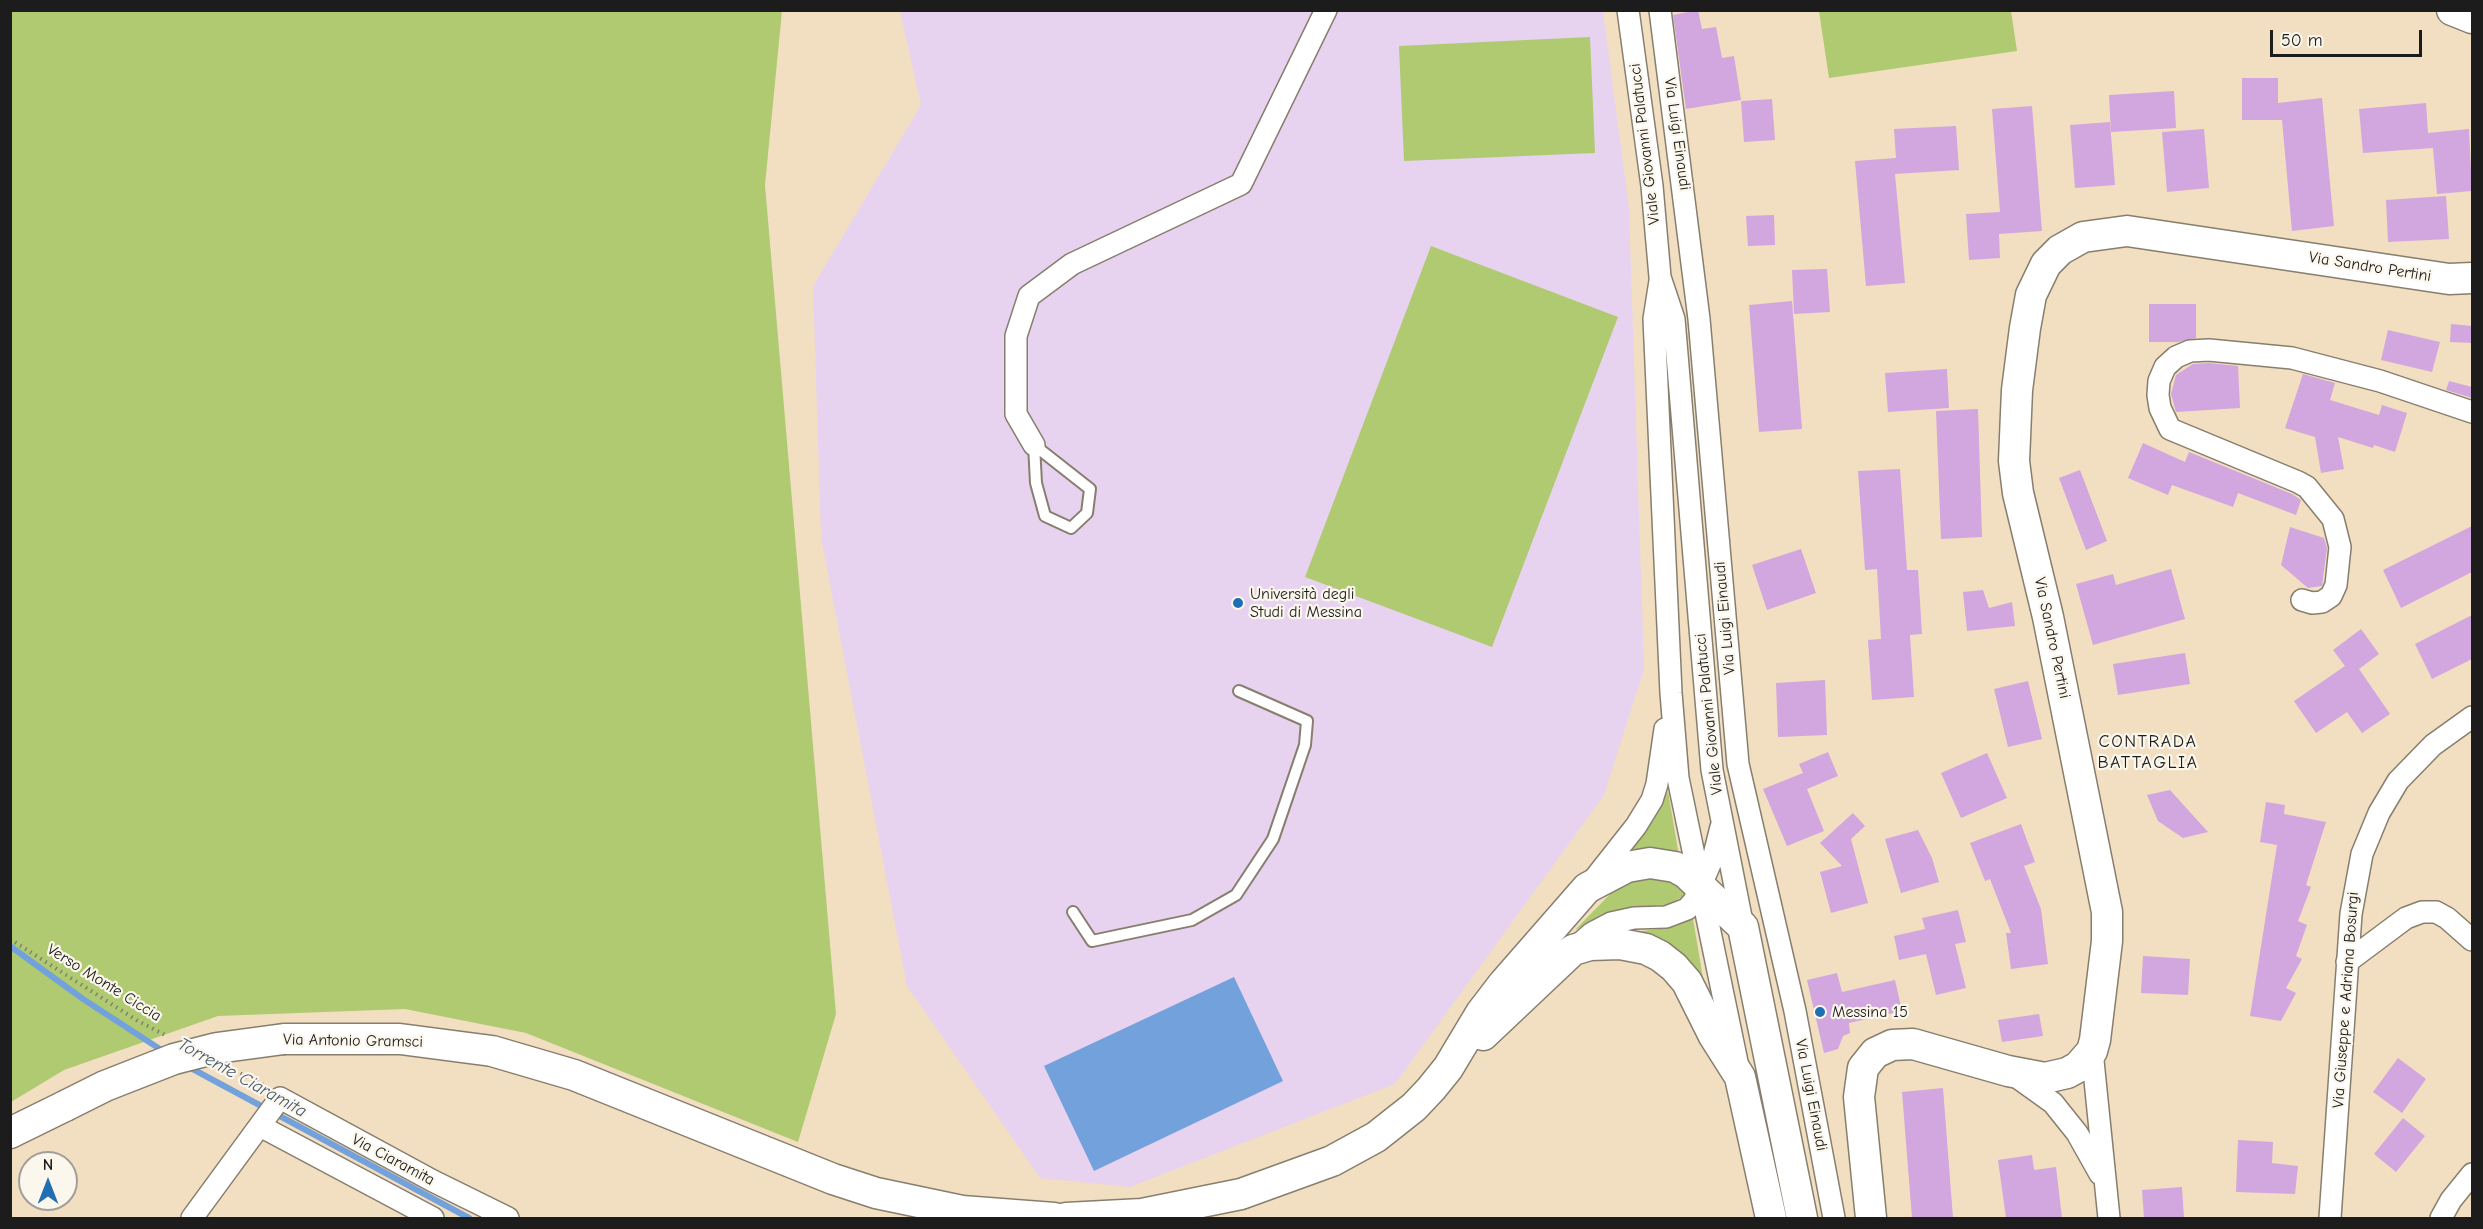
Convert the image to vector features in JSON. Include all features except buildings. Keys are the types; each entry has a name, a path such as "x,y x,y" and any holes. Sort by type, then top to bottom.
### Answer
{"main road":[{"path":"2452,10 2472,18"},
{"name":"Via Sandro Pertini","path":"2092,1051 2107,941 2107,912 2046,606 2018,493 2014,461 2017,390 2025,328 2031,295 2041,272 2053,256 2083,237 2127,231 2449,279 2472,278"},
{"path":"1448,1068 1481,1013 1504,982 1587,888 1627,867 1650,863 1675,867 1700,885 1743,927"},
{"name":"Viale Giovanni Palatucci","path":"1743,927 1802,1218"},
{"path":"1066,1218 1142,1214 1206,1203 1305,1172 1348,1153 1396,1123 1414,1107 1448,1068 1573,950 1605,944 1634,945 1660,956 1687,982 1714,1036 1740,1077"},
{"name":"Via Antonio Gramsci","path":"10,1133 115,1082 174,1059 217,1048 284,1039 400,1039 464,1047 519,1058 574,1075 833,1179 876,1193 962,1211 1054,1218"},
{"path":"1871,1218 1859,1097 1863,1068 1875,1053 1892,1045 1913,1044 2031,1077 2056,1076 2078,1067 2092,1051"},
{"name":"Viale Giovanni Palatucci","path":"1740,1077 1771,1218"}],"street":[{"path":"1034,445 1016,414 1016,336 1029,296 1072,264 1241,184 1326,10"},
{"name":"Viale Giovanni Palatucci","path":"1628,10 1652,186 1660,277 1674,320 1710,747 1722,823 1743,927"},
{"name":"Via Luigi Einaudi","path":"1660,10 1699,320 1738,764 1795,1011 1834,1218"},
{"name":"Viale Giovanni Palatucci","path":"1660,277 1654,319 1671,693 1678,778 1740,1077"},
{"path":"2302,600 2312,603 2322,602 2331,596 2336,585 2340,547 2333,519 2307,487 2170,429 2160,408 2158,395 2165,367 2176,357 2199,350 2247,352 2292,358 2379,381 2472,412"},
{"path":"1587,888 1636,826 1652,800 1657,784 1671,693"},
{"name":"Via Giuseppe e Adriana Bosurgi","path":"2330,1218 2347,962 2356,877 2379,813 2389,795 2414,763 2472,717"},
{"path":"1573,950 1592,933 1611,923 1621,920 1666,917 1687,909 1694,901 1714,855 1722,823"},
{"path":"2347,962 2406,918 2421,912 2436,912 2447,918 2472,940"},
{"path":"2092,1051 2109,1218"},
{"path":"2008,1071 2053,1104 2077,1133 2104,1182"},
{"path":"192,1218 262,1127 280,1098"},
{"name":"Via Ciaramita","path":"280,1098 508,1218"},
{"name":"Via Ciaramita","path":"262,1127 433,1218"},
{"path":"2441,1218 2451,1200 2472,1174"}],"lane":[{"path":"1034,445 1090,489 1087,513 1071,528 1045,516 1036,483 1034,445"},
{"path":"1073,912 1092,941 1192,920 1236,895 1273,839 1305,745 1307,721 1239,691"}],"path":[{"name":"Verso Monte Ciccia","path":"10,939 138,1021 168,1036"},
{"path":"229,1068 270,1088 280,1098"}],"shaded area":[{"name":"Università degli Studi di Messina","path":"900,11 1603,11 1629,209 1644,669 1604,795 1395,1084 1130,1187 1040,1178 907,986 821,537 813,286 921,105"}],"green space":[{"path":"10,11 782,11 765,185 836,1014 798,1142 526,1033 405,1009 218,1016 64,1070 11,1102"},
{"path":"1819,11 2011,11 2017,51 1829,78"},
{"path":"1590,37 1595,153 1404,161 1399,46"},
{"path":"1431,246 1618,317 1492,647 1305,577"},
{"path":"1668,791 1679,856 1630,853 1656,816"},
{"path":"1644,876 1675,879 1688,893 1671,904 1617,910 1575,930 1614,890"},
{"path":"1693,919 1704,984 1634,932 1673,927"}],"water":[{"path":"1234,977 1283,1081 1094,1171 1044,1066"}],"waterway":[{"name":"Torrente Ciaramita","path":"10,946 83,999 166,1053"},
{"name":"Torrente Ciaramita","path":"187,1066 469,1218"}],"place":[{"name":"Università degli Studi di Messina","path":"1238,603"},
{"name":"Messina 15","path":"1820,1012"}],"district":[{"name":"CONTRADA BATTAGLIA","path":"2148,752"}]}
